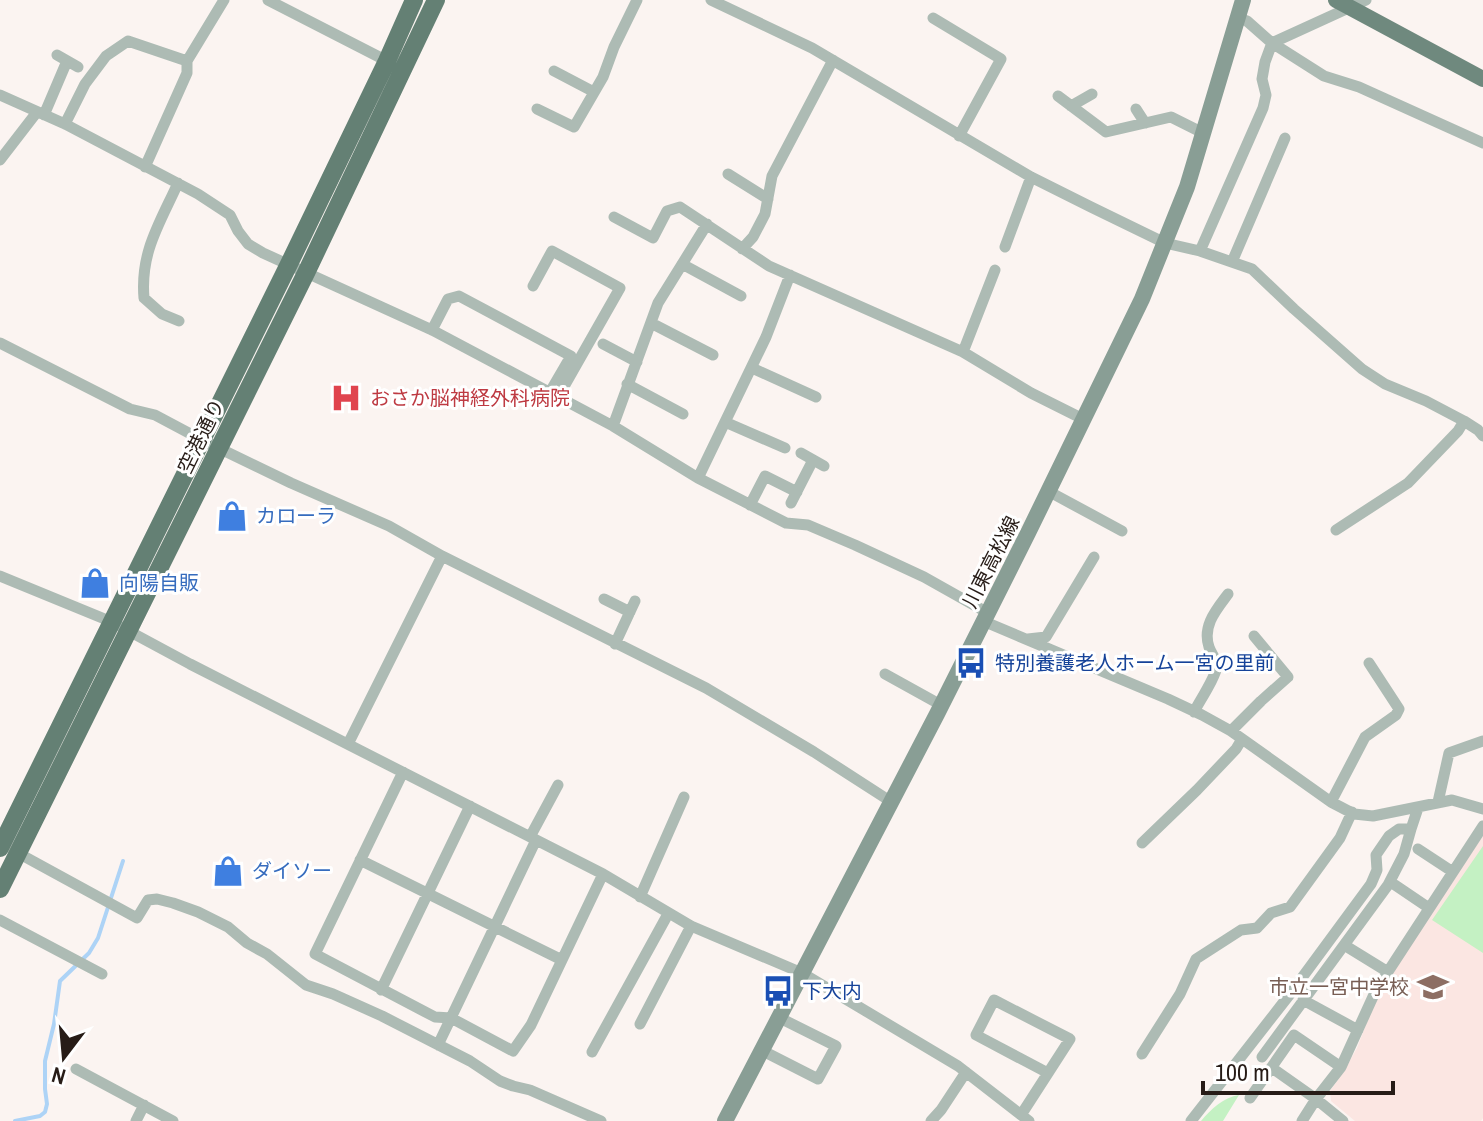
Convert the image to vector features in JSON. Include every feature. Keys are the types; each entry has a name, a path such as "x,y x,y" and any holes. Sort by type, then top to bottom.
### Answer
{"highway":[{"name":"空港通り","path":"121,626 202,440 414,0"},
{"name":"空港通り","path":"0,889 5,848 121,626 219,448 436,0"}],"main road":[{"name":"川東高松線","path":"725,1121 986,617 1142,299 1187,187 1243,0"},
{"path":"1343,4 1483,79"}],"street":[{"path":"145,167 187,73 187,61 224,0"},
{"path":"268,0 387,61"},
{"path":"537,109 574,127 603,77 637,0"},
{"path":"711,0 833,60 1031,177 1165,243 1252,269 1362,369 1385,384 1464,421 1483,436"},
{"path":"1200,251 1263,108 1266,95 1262,79 1272,43 1343,4 1366,0"},
{"path":"933,18 1001,59 959,136"},
{"path":"1238,18 1247,21 1272,43 1324,76 1359,87 1483,143"},
{"path":"65,124 85,84 106,56 128,41 187,61"},
{"path":"742,249 753,237 765,214 772,176 833,60"},
{"path":"0,160 41,114 68,61"},
{"path":"554,71 594,92"},
{"path":"1071,106 1092,94"},
{"path":"0,95 65,124 198,194 230,215 248,244 263,253 432,330 613,426 698,478 786,523 808,525 924,577 1025,639 1231,731 1331,802 1352,812 1373,816 1452,800 1483,809"},
{"path":"1058,96 1106,132 1171,117 1203,133"},
{"path":"1136,109 1145,123"},
{"path":"1232,262 1285,138"},
{"path":"728,174 768,199"},
{"path":"1005,247 1031,177"},
{"path":"178,183 145,256 142,282 144,298 162,314 179,321"},
{"path":"614,217 653,238 667,211 680,207 769,266 963,352 1031,393 1083,419"},
{"path":"613,426 658,303 707,224"},
{"path":"533,286 552,251 620,288 554,394"},
{"path":"682,264 741,296"},
{"path":"963,352 995,270"},
{"path":"698,478 752,368 790,275"},
{"path":"432,330 448,299 459,296 571,356 554,394"},
{"path":"651,323 713,355"},
{"path":"0,343 130,409 155,415 303,488 389,526 442,556 706,688 890,801"},
{"path":"603,344 637,362"},
{"path":"752,368 816,397"},
{"path":"627,384 683,414"},
{"path":"1336,530 1408,483 1464,421"},
{"path":"725,422 785,448"},
{"path":"801,453 824,466"},
{"path":"750,505 765,476 794,497 813,460"},
{"path":"1048,491 1122,531"},
{"path":"348,744 442,556"},
{"path":"1025,639 1046,637 1094,557"},
{"path":"0,576 121,626 603,874 691,926 802,973 966,1072 1014,1116 1048,1073 1070,1039 994,1000 976,1035 1048,1073"},
{"path":"1194,712 1217,663 1210,651 1208,629 1213,615 1228,594"},
{"path":"604,599 633,606 615,644"},
{"path":"1231,731 1288,677 1254,636"},
{"path":"1331,802 1365,737 1396,715 1399,709 1369,663"},
{"path":"885,674 941,705"},
{"path":"1142,843 1197,790 1242,739"},
{"path":"1438,802 1449,753 1483,741"},
{"path":"403,772 315,954 381,990 435,1017 451,1018 513,1051 531,1025 603,874"},
{"path":"438,1045 558,785"},
{"path":"640,897 684,797"},
{"path":"381,990 470,806"},
{"path":"1262,1057 1388,885 1404,854 1418,808"},
{"path":"1142,1054 1180,994 1196,959 1241,930 1257,928 1271,913 1290,907 1340,838 1352,812"},
{"path":"1302,1121 1341,1067 1376,990 1483,826"},
{"path":"1191,1121 1371,884 1377,870 1376,855 1389,836 1399,829 1411,829"},
{"path":"5,848 137,918 148,900 157,899 198,912 228,927 306,985 382,1016 470,1061 500,1081 530,1090 601,1121"},
{"path":"1418,849 1453,872"},
{"path":"360,860 562,960"},
{"path":"1395,885 1429,908"},
{"path":"592,1052 668,914"},
{"path":"0,920 102,974"},
{"path":"640,1024 691,926"},
{"path":"1349,948 1388,972"},
{"path":"1303,1000 1358,1030"},
{"path":"761,1050 818,1079 836,1046 778,1017"},
{"path":"1250,1098 1294,1035 1341,1067"},
{"path":"1272,1068 1343,1121"},
{"path":"76,1069 173,1121"},
{"path":"931,1121 966,1072"},
{"path":"136,1121 144,1105"}],"shaded area":[{"name":"市立一宮中学校","path":"1483,836 1483,1118 1481,1121 1355,1121 1331,1101 1330,1091 1357,1048 1374,1004 1393,971"}],"green space":[{"path":"1483,846 1483,953 1432,920"},
{"path":"1239,1095 1223,1121 1201,1121 1218,1104"}],"waterway":[{"path":"15,1121 45,1112 45,1061 60,981 89,953 98,938 123,861"}],"place":[{"name":"おさか脳神経外科病院","path":"346,398"},
{"name":"カローラ","path":"232,516"},
{"name":"向陽自販","path":"95,583"},
{"name":"特別養護老人ホーム一宮の里前","path":"971,663"},
{"name":"ダイソー","path":"228,871"},
{"name":"市立一宮中学校","path":"1433,987"},
{"name":"下大内","path":"778,991"}]}
